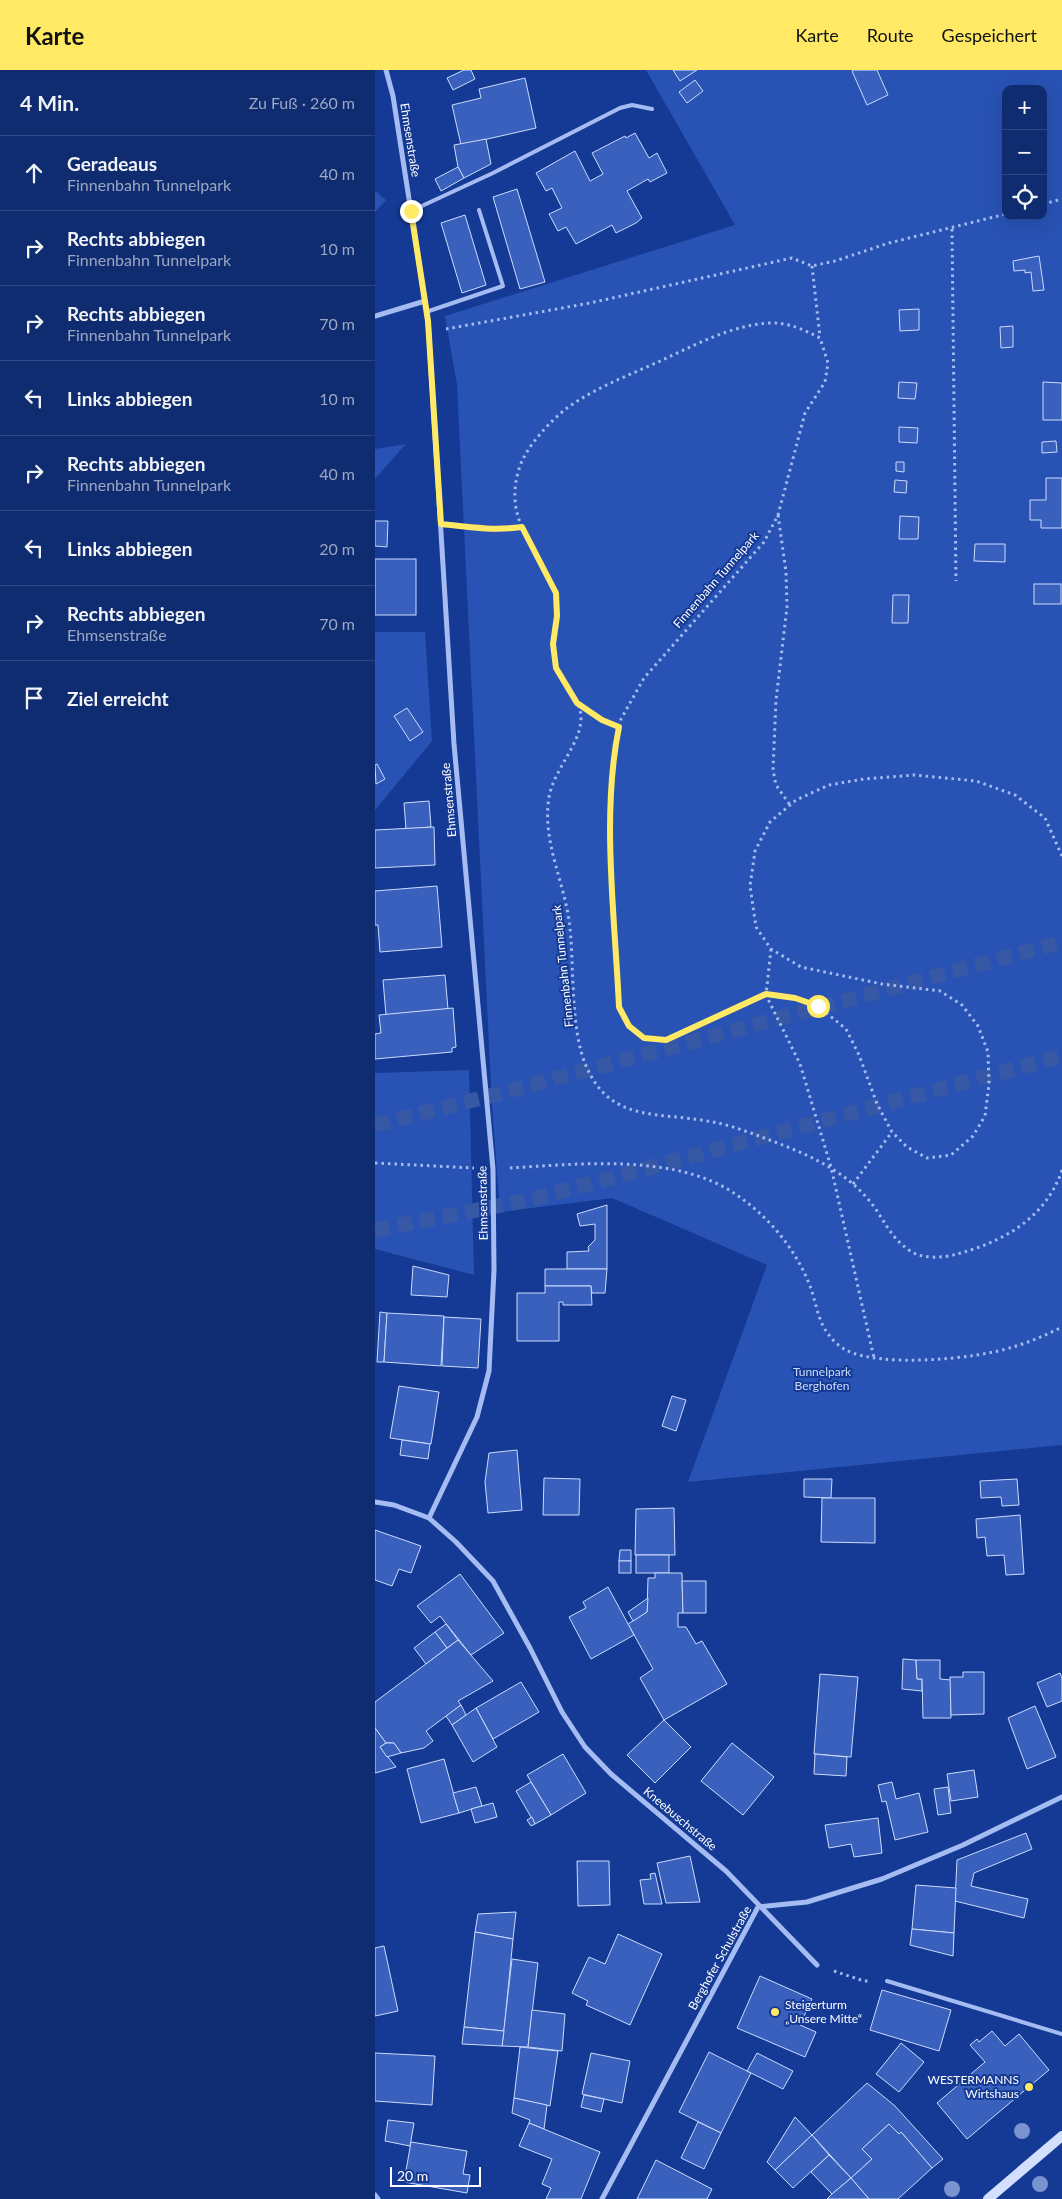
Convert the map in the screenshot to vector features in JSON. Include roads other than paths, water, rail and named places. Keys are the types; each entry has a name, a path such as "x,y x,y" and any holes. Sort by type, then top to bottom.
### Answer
{"street":[{"name":"Ehmsenstraße","path":"386,70 393,96 425,301 454,744 493,1169 495,1270 489,1371 477,1417 429,1518"},
{"path":"375,316 425,301"},
{"name":"Kneebuschstraße","path":"375,1502 393,1505 429,1518 456,1542 493,1582 530,1648 562,1712 585,1747 611,1774 726,1871 817,1965"},
{"name":"Berghofer Schulstraße","path":"602,2199 759,1907 807,1902 882,1879 963,1845 1062,1798"},
{"path":"988,2199 1062,2136"},
{"path":"375,2195 378,2199"}],"lane":[{"path":"411,211 493,173 620,108 632,105 652,109"},
{"path":"426,312 503,286 479,210"},
{"path":"887,1981 1062,2034"}],"tunnel":[{"path":"375,1125 509,1091 1062,942"},
{"path":"375,1230 533,1199 1062,1056"}],"place":[{"name":"Steigerturm „Unsere Mitte“","path":"775,2012"},
{"name":"WESTERMANNS Wirtshaus","path":"1029,2087"}],"park label":[{"name":"Tunnelpark Berghofen","path":"822,1379"}]}
